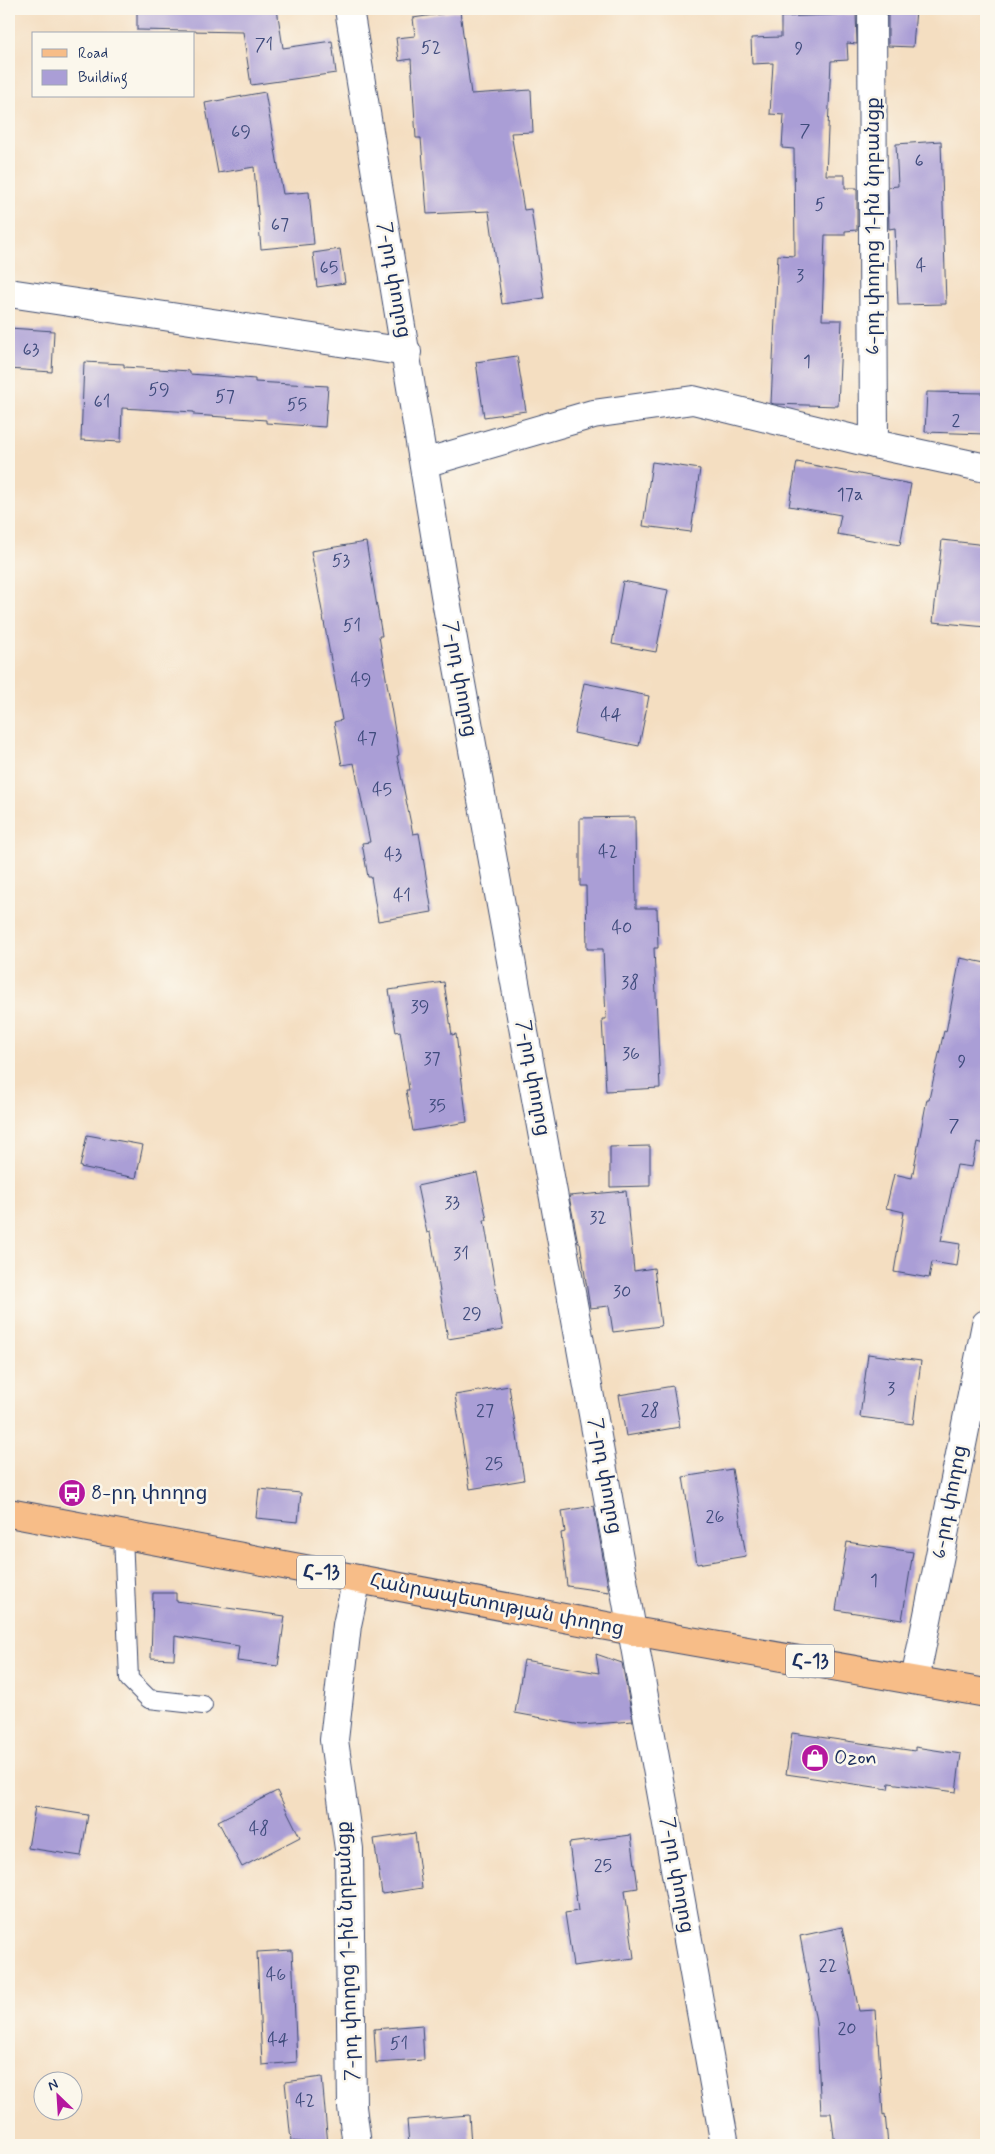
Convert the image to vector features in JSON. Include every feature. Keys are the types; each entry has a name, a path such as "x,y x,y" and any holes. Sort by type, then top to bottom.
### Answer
{"main road":[{"name":"Հանրապետության փողոց","path":"9,1513 633,1631 986,1693"}],"street":[{"name":"7-րդ փողոց","path":"349,9 445,595 725,2145"},
{"name":"6-րդ փողոց 1-ին նրբանցք","path":"872,9 874,444"},
{"path":"9,293 406,352"},
{"path":"424,463 594,414 693,400 874,444 986,468"},
{"name":"6-րդ փողոց","path":"915,1680 986,1324"},
{"name":"7-րդ փողոց 1-ին նրբանցք","path":"357,1579 347,1625 334,1740 349,1848 352,2107 357,2145"}],"lane":[{"path":"123,1535 129,1679 149,1699 202,1705"}],"building":[{"path":"137,9 277,9 283,48 332,41 336,73 251,85 243,32 137,30"},
{"path":"888,9 916,9 913,47 888,46"},
{"path":"460,11 471,94 531,90 533,132 511,133 524,210 531,209 544,298 502,304 489,211 427,214 421,138 416,138 411,59 399,61 396,38 415,36 413,18"},
{"path":"856,14 857,44 847,43 848,60 831,61 826,175 845,175 845,188 857,188 857,230 845,231 845,235 825,235 822,320 842,320 838,406 774,404 771,403 778,255 795,256 794,149 782,148 784,115 770,114 773,63 752,64 751,38 781,37 781,17"},
{"path":"265,92 283,194 309,192 314,244 261,249 254,167 218,173 205,103"},
{"path":"941,141 946,304 898,305 895,228 889,229 888,187 898,186 896,144"},
{"path":"340,249 345,283 317,287 313,253"},
{"path":"9,328 54,331 52,372 9,369"},
{"path":"517,356 526,411 484,417 476,362"},
{"path":"84,362 124,364 124,367 190,371 190,374 255,379 255,382 328,386 325,427 266,423 266,420 194,415 194,412 122,408 121,442 81,440"},
{"path":"927,392 986,393 985,434 925,432"},
{"path":"652,462 700,469 691,532 643,526"},
{"path":"797,462 911,484 900,545 837,534 841,515 789,506"},
{"path":"942,540 986,545 986,627 933,622"},
{"path":"366,542 382,636 379,636 399,755 397,756 413,834 419,833 432,912 378,921 371,877 368,877 362,843 370,842 354,763 342,765 334,722 342,720 311,551"},
{"path":"623,581 668,590 656,652 612,644"},
{"path":"584,683 649,696 639,746 574,733"},
{"path":"635,817 636,908 657,908 658,948 654,948 660,1088 606,1091 602,1019 606,1019 603,949 587,949 586,886 580,886 580,818"},
{"path":"960,958 986,963 986,1144 977,1142 972,1167 957,1165 941,1241 960,1244 957,1266 932,1262 929,1278 894,1272 904,1212 886,1208 894,1174 912,1178 927,1099 929,1099 944,1031 946,1032"},
{"path":"444,982 452,1035 456,1034 467,1122 413,1131 406,1090 409,1090 400,1031 396,1032 389,990"},
{"path":"87,1135 143,1145 136,1178 80,1167"},
{"path":"650,1146 650,1186 610,1187 610,1147"},
{"path":"477,1173 487,1220 484,1220 503,1330 448,1339 430,1232 427,1233 417,1186"},
{"path":"626,1191 634,1271 654,1268 661,1326 613,1332 609,1306 590,1308 580,1243 578,1243 569,1196"},
{"path":"868,1354 921,1361 913,1424 860,1417"},
{"path":"509,1386 524,1480 470,1489 455,1395"},
{"path":"673,1386 680,1427 626,1436 619,1395"},
{"path":"732,1469 746,1556 697,1564 683,1477"},
{"path":"259,1489 301,1493 298,1522 256,1518"},
{"path":"594,1506 609,1592 567,1586 561,1533 565,1532 562,1511"},
{"path":"847,1542 913,1552 902,1620 836,1610"},
{"path":"153,1593 176,1593 176,1601 285,1616 278,1666 237,1661 239,1646 175,1636 174,1659 151,1658"},
{"path":"596,1654 622,1663 633,1721 581,1725 515,1713 524,1660 599,1673"},
{"path":"792,1733 915,1751 915,1747 961,1754 956,1792 889,1783 888,1789 786,1774"},
{"path":"277,1791 300,1837 242,1867 218,1821"},
{"path":"35,1807 88,1815 81,1856 28,1848"},
{"path":"415,1833 422,1888 382,1894 374,1839"},
{"path":"631,1835 638,1888 625,1890 634,1958 573,1966 565,1913 578,1911 569,1843"},
{"path":"842,1927 859,2011 876,2010 883,2115 885,2114 888,2145 835,2145 831,2113 821,2113 816,2021 800,1936"},
{"path":"292,1950 297,2062 262,2065 257,1952"},
{"path":"422,2025 424,2060 376,2063 374,2029"},
{"path":"322,2077 328,2145 291,2141 285,2082"},
{"path":"469,2115 471,2145 409,2145 407,2120"}],"place":[{"name":"8-րդ փողոց","path":"72,1493"},
{"name":"Ozon","path":"815,1758"}]}
